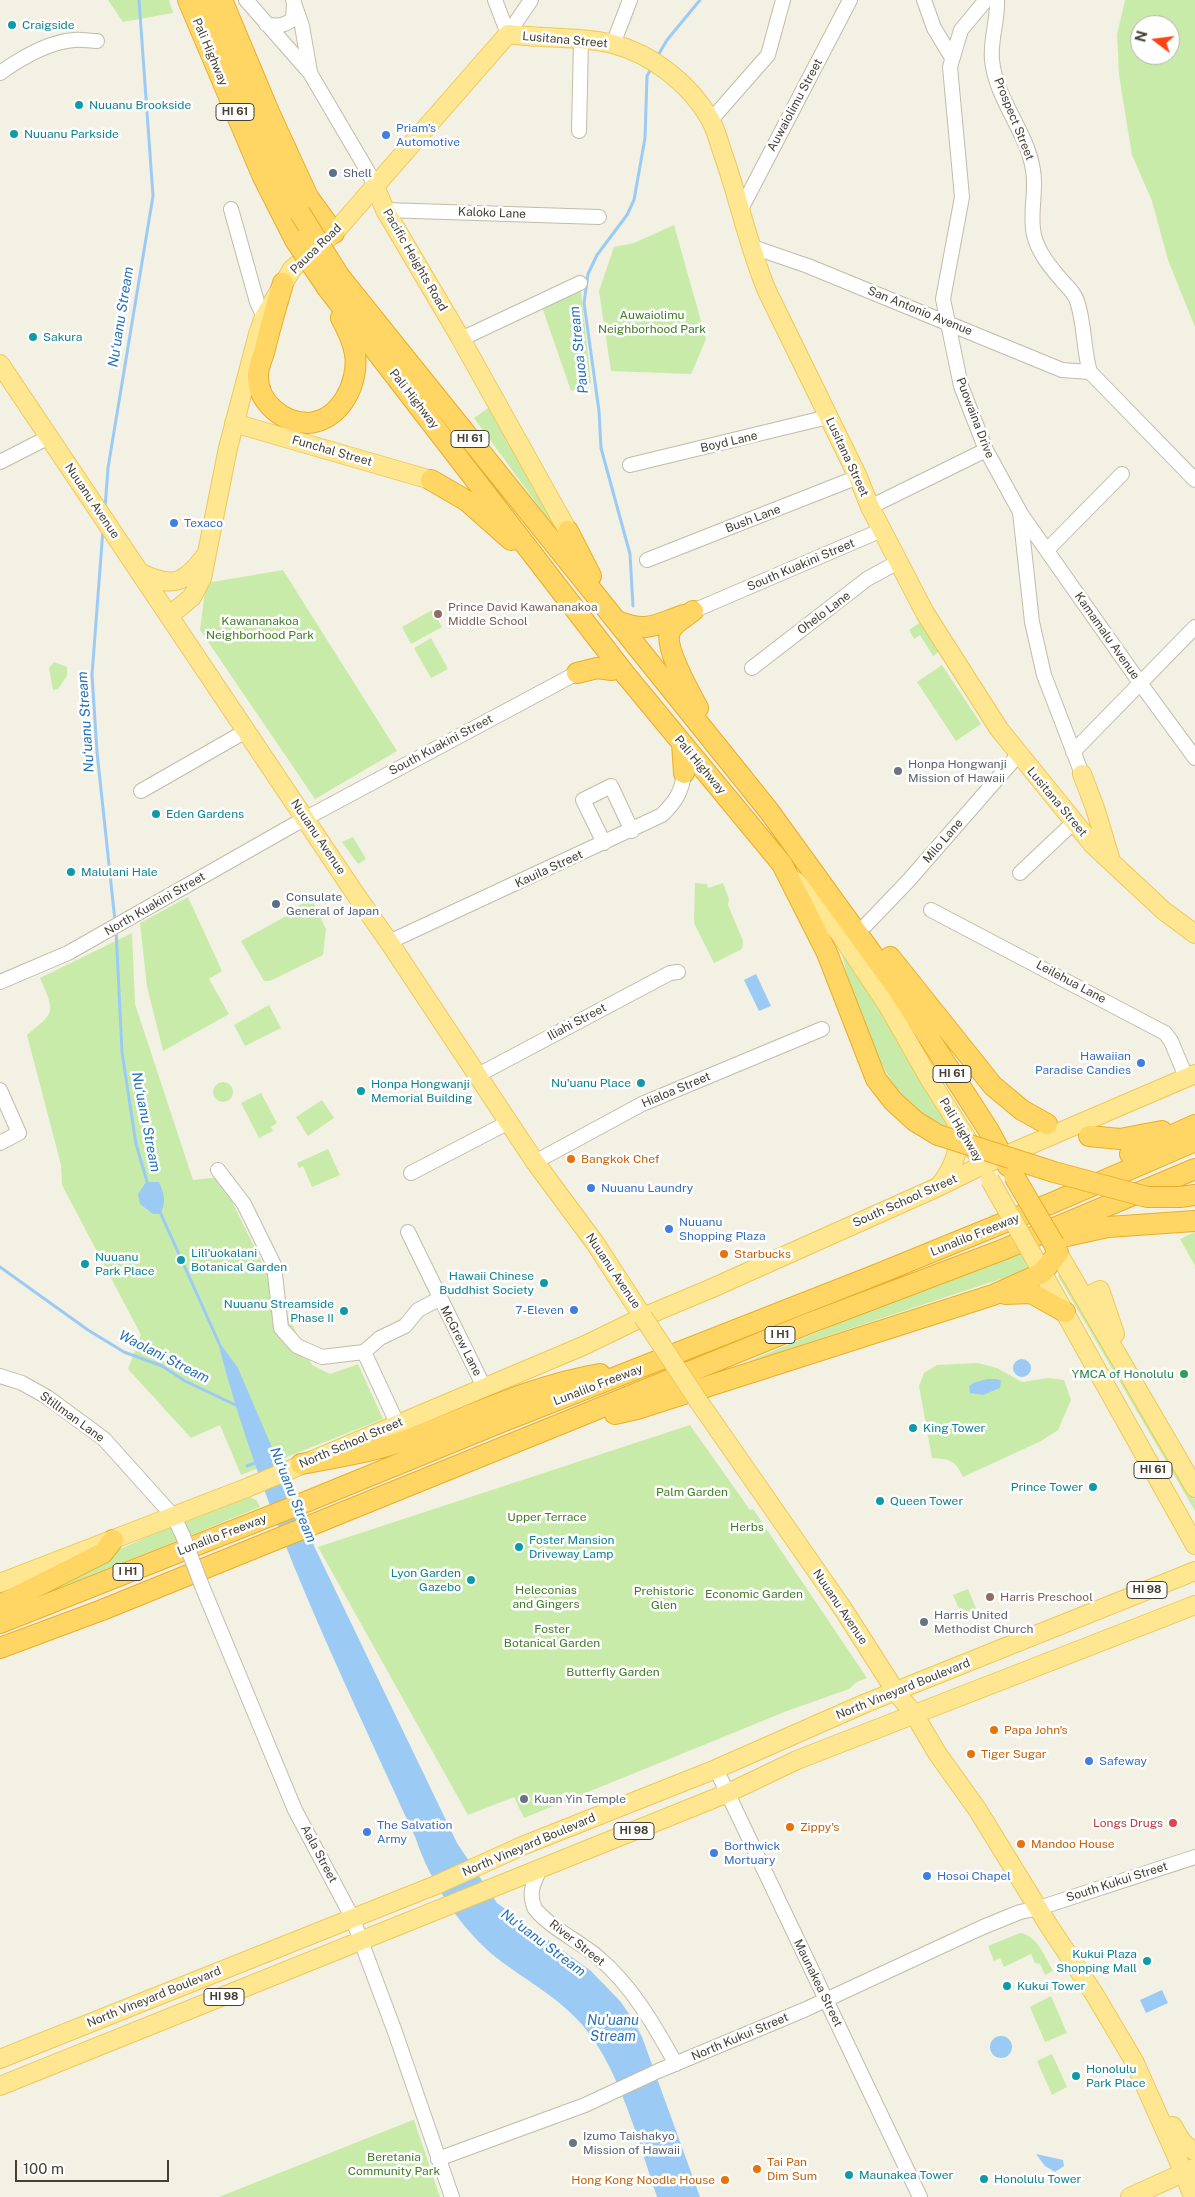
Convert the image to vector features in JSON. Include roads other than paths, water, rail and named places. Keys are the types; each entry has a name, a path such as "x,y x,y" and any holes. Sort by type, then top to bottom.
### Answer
{"highway":[{"name":"Pali Highway","path":"188,0 243,131 292,218 334,283 405,386 590,629 782,864"},
{"name":"Pali Highway","path":"205,0 272,162 292,218"},
{"path":"222,0 269,112 308,197 334,233"},
{"path":"283,283 258,376 264,400 272,409 298,422 314,422 329,415 343,401 353,379 355,361 353,347 334,283"},
{"name":"Pali Highway","path":"334,283 617,620 717,744 785,834 899,991 989,1131 1056,1248"},
{"path":"431,480 467,501 507,535 653,721 664,721"},
{"path":"568,531 588,569 601,601"},
{"path":"617,620 632,626 646,628 693,611"},
{"path":"693,611 675,625 670,632 670,648 717,744"},
{"path":"577,673 586,660 590,641"},
{"path":"577,673 597,668 612,670"},
{"path":"682,743 684,773"},
{"path":"785,834 866,924 992,1086 1022,1110 1047,1124"},
{"path":"782,864 827,953 876,1078 893,1100 915,1121 938,1135 1054,1172 1137,1195 1147,1197 1187,1196"},
{"path":"1089,1136 1120,1139 1156,1133 1195,1119"},
{"path":"878,1274 982,1222 1195,1125"},
{"name":"Lunalilo Freeway","path":"0,1623 308,1502 404,1460 878,1274 1052,1203 1195,1141"},
{"name":"Lunalilo Freeway","path":"0,1648 102,1610 807,1324 1002,1250 1195,1168"},
{"path":"1002,1250 1108,1227 1195,1220"},
{"path":"559,1426 637,1409 993,1295 1042,1273 1056,1248"},
{"path":"993,1295 1031,1293 1064,1312"},
{"path":"298,1465 375,1449 408,1439 550,1384 647,1366"},
{"path":"0,1605 103,1553 113,1540"},
{"path":"0,1661 60,1637 102,1610"}],"main road":[{"name":"Pauoa Road","path":"166,611 192,598 204,572 234,424 264,317 283,283 292,269 334,233 508,34"},
{"name":"Lusitana Street","path":"508,34 613,44 638,53 662,67 688,89 711,120 750,246 767,291 858,478 870,507 925,613 949,653 1018,755 1071,819 1093,845 1164,912 1195,934"},
{"name":"Pacific Heights Road","path":"375,186 385,210 461,339 568,531"},
{"name":"Nuuanu Avenue","path":"0,364 535,1162 595,1243 710,1419 843,1609 896,1692 914,1714 937,1753 977,1809 1124,2042 1156,2111 1190,2170 1193,2197"},
{"name":"Funchal Street","path":"234,424 431,480"},
{"path":"140,572 156,580 175,582 192,573 207,554"},
{"path":"1071,819 1081,807 1084,798 1082,774"},
{"path":"1082,774 1095,808 1111,862"},
{"name":"Pali Highway","path":"782,864 840,934 888,1006 930,1080 945,1101 987,1173 1195,1546"},
{"name":"South School Street","path":"643,1317 938,1188 987,1173 1003,1158 1191,1076"},
{"path":"938,1188 950,1171 957,1151 957,1132 945,1101"},
{"name":"Pali Highway","path":"1056,1248 1195,1488"},
{"name":"North School Street","path":"0,1583 249,1487 606,1336 643,1317"},
{"name":"North Vineyard Boulevard","path":"0,2059 436,1885 522,1846 716,1769 866,1703 1195,1571"},
{"name":"North Vineyard Boulevard","path":"0,2086 728,1793 797,1760 1195,1605"},
{"path":"1156,2111 1169,2120 1180,2140 1195,2151"},
{"path":"1130,2197 1190,2170"}],"street":[{"name":"Pacific Heights Road","path":"246,0 310,73 375,186"},
{"path":"495,0 508,34"},
{"name":"Pauoa Road","path":"508,34 532,0"},
{"path":"613,44 630,0"},
{"path":"711,120 768,55 783,0"},
{"name":"Auwaiolimu Street","path":"740,210 850,0"},
{"path":"924,0 934,28 952,56"},
{"name":"Puowaina Drive","path":"986,0 961,30 952,56 950,86 962,197 943,299 961,386 986,450 1020,512 1032,622 1044,675 1082,774"},
{"name":"Prospect Street","path":"997,0 992,33 992,61 1002,94 1028,149 1034,171 1032,224 1034,236 1045,258 1073,292 1077,301 1090,372"},
{"path":"266,24 280,26 293,19 294,1"},
{"path":"294,1 302,26 310,73"},
{"path":"0,73 13,64 51,45 74,40 97,41"},
{"path":"579,131 581,40"},
{"path":"231,209 257,302 264,317"},
{"name":"Kaloko Lane","path":"385,210 599,216"},
{"name":"San Antonio Avenue","path":"750,246 808,266 1062,370 1090,372"},
{"path":"461,339 580,284"},
{"path":"1090,372 1195,480"},
{"name":"Boyd Lane","path":"630,465 828,417"},
{"path":"0,462 49,437"},
{"path":"870,507 986,450"},
{"path":"1047,550 1122,474"},
{"name":"Bush Lane","path":"647,560 858,478"},
{"name":"Kamamalu Avenue","path":"1020,512 1195,758"},
{"name":"South Kuakini Street","path":"693,611 882,530"},
{"name":"Ohelo Lane","path":"752,668 868,579 898,562"},
{"path":"1074,752 1195,627"},
{"name":"South Kuakini Street","path":"306,818 577,673"},
{"path":"141,791 246,732"},
{"name":"Milo Lane","path":"866,924 909,880 1018,755"},
{"name":"Kauila Street","path":"389,942 662,816 675,802 683,788 684,773"},
{"path":"604,843 583,800 611,786 632,831"},
{"name":"North Kuakini Street","path":"0,982 68,953 140,914 306,818"},
{"path":"1020,873 1071,819"},
{"name":"Leilehua Lane","path":"931,910 1165,1032 1191,1076"},
{"name":"Iliahi Street","path":"478,1075 670,972 678,972"},
{"name":"Hialoa Street","path":"535,1162 642,1104 822,1029"},
{"path":"0,1090 19,1133 0,1143"},
{"path":"411,1173 509,1122"},
{"path":"218,1170 244,1204 274,1265 281,1328 297,1346 322,1357 364,1352 397,1423"},
{"path":"408,1232 440,1298"},
{"name":"McGrew Lane","path":"364,1352 380,1338 405,1326 418,1310 440,1298 484,1387"},
{"name":"Stillman Lane","path":"0,1376 22,1383 47,1397 104,1440 174,1517"},
{"name":"Aala Street","path":"174,1517 184,1536 202,1586 295,1810 352,1917 395,2032 452,2197"},
{"name":"Maunakea Street","path":"716,1769 920,2197"},
{"name":"South Kukui Street","path":"1039,1908 1195,1857"},
{"name":"River Street","path":"540,1869 531,1887 530,1897 535,1909 599,1958 630,1990 646,2011 676,2064"},
{"name":"North Kukui Street","path":"438,2159 585,2105 658,2071 826,2000 983,1927 1020,1912 1039,1908"}],"water":[{"path":"756,974 771,1006 759,1011 744,980"},
{"path":"146,1182 159,1182 164,1198 164,1206 160,1214 153,1214 140,1204 138,1194"},
{"name":"Nu'uanu Stream","path":"217,1339 238,1368 315,1548 457,1843 497,1903 591,1971 620,2001 632,2018 642,2037 700,2197 657,2197 627,2108 597,2044 565,2007 485,1948 460,1920 439,1888 422,1855 305,1593 256,1468 235,1404"},
{"path":"1018,1359 1026,1359 1031,1364 1029,1375 1018,1377 1013,1372 1013,1364"},
{"path":"987,1379 1001,1381 1000,1388 983,1395 970,1393 969,1386"},
{"path":"1162,1990 1168,2003 1146,2013 1140,2000"},
{"path":"1001,2036 1009,2039 1012,2047 1009,2055 1001,2058 993,2055 990,2047 993,2039"},
{"path":"1036,2154 1063,2160 1064,2166 1055,2172 1045,2166"}],"waterway":[{"name":"Nuʻuanu Stream","path":"105,508 108,468 153,196 139,0"},
{"name":"Pauoa Stream","path":"657,57 667,40 700,0"},
{"name":"Pauoa Stream","path":"633,606 630,554 601,448 599,411 584,303 588,274 597,255 627,215 634,200 645,138 647,76 652,67"},
{"name":"Nuʻuanu Stream","path":"103,529 92,675 97,752 115,921"},
{"name":"Nuʻuanu Stream","path":"116,930 122,1052 136,1144 148,1185"},
{"name":"Nuʻuanu Stream","path":"160,1212 219,1343"},
{"name":"Waolani Stream","path":"0,1267 88,1330 124,1352 162,1366 185,1381 240,1407"},
{"path":"247,1466 260,1461"}],"place":[{"name":"Craigside","path":"12,25"},
{"name":"Nuuanu Brookside","path":"79,105"},
{"name":"Nuuanu Parkside","path":"14,134"},
{"name":"Priam’s Automotive","path":"386,135"},
{"name":"Shell","path":"333,173"},
{"name":"Sakura","path":"33,337"},
{"name":"Texaco","path":"174,523"},
{"name":"Prince David Kawananakoa Middle School","path":"438,614"},
{"name":"Honpa Hongwanji Mission of Hawaii","path":"898,771"},
{"name":"Eden Gardens","path":"156,814"},
{"name":"Malulani Hale","path":"71,872"},
{"name":"Consulate General of Japan","path":"276,904"},
{"name":"Hawaiian Paradise Candies","path":"1141,1063"},
{"name":"Nu'uanu Place","path":"641,1083"},
{"name":"Honpa Hongwanji Memorial Building","path":"361,1091"},
{"name":"Bangkok Chef","path":"571,1159"},
{"name":"Nuuanu Laundry","path":"591,1188"},
{"name":"Nuuanu Shopping Plaza","path":"669,1229"},
{"name":"Starbucks","path":"724,1254"},
{"name":"Lili'uokalani Botanical Garden","path":"181,1260"},
{"name":"Nuuanu Park Place","path":"85,1264"},
{"name":"Hawaii Chinese Buddhist Society","path":"544,1283"},
{"name":"7-Eleven","path":"574,1310"},
{"name":"Nuuanu Streamside Phase II","path":"344,1311"},
{"name":"YMCA of Honolulu","path":"1184,1374"},
{"name":"King Tower","path":"913,1428"},
{"name":"Prince Tower","path":"1093,1487"},
{"name":"Queen Tower","path":"880,1501"},
{"name":"Foster Mansion Driveway Lamp","path":"519,1547"},
{"name":"Lyon Garden Gazebo","path":"471,1580"},
{"name":"Harris Preschool","path":"990,1597"},
{"name":"Harris United Methodist Church","path":"924,1622"},
{"name":"Papa John's","path":"994,1730"},
{"name":"Tiger Sugar","path":"971,1754"},
{"name":"Safeway","path":"1089,1761"},
{"name":"Kuan Yin Temple","path":"524,1799"},
{"name":"Longs Drugs","path":"1173,1823"},
{"name":"Zippy's","path":"790,1827"},
{"name":"The Salvation Army","path":"367,1832"},
{"name":"Mandoo House","path":"1021,1844"},
{"name":"Borthwick Mortuary","path":"714,1853"},
{"name":"Hosoi Chapel","path":"927,1876"},
{"name":"Kukui Plaza Shopping Mall","path":"1147,1961"},
{"name":"Kukui Tower","path":"1007,1986"},
{"name":"Honolulu Park Place","path":"1076,2076"},
{"name":"Izumo Taishakyo Mission of Hawaii","path":"573,2143"},
{"name":"Tai Pan Dim Sum","path":"757,2169"},
{"name":"Maunakea Tower","path":"849,2175"},
{"name":"Honolulu Tower","path":"984,2179"},
{"name":"Hong Kong Noodle House","path":"725,2180"}],"park label":[{"name":"Auwaiolimu Neighborhood Park","path":"652,322"},
{"name":"Kawananakoa Neighborhood Park","path":"260,628"},
{"name":"Palm Garden","path":"692,1492"},
{"name":"Upper Terrace","path":"547,1517"},
{"name":"Herbs","path":"747,1527"},
{"name":"Economic Garden","path":"754,1594"},
{"name":"Heleconias and Gingers","path":"546,1597"},
{"name":"Prehistoric Glen","path":"664,1598"},
{"name":"Foster Botanical Garden","path":"552,1636"},
{"name":"Butterfly Garden","path":"613,1672"},
{"name":"Beretania Community Park","path":"394,2164"}]}
